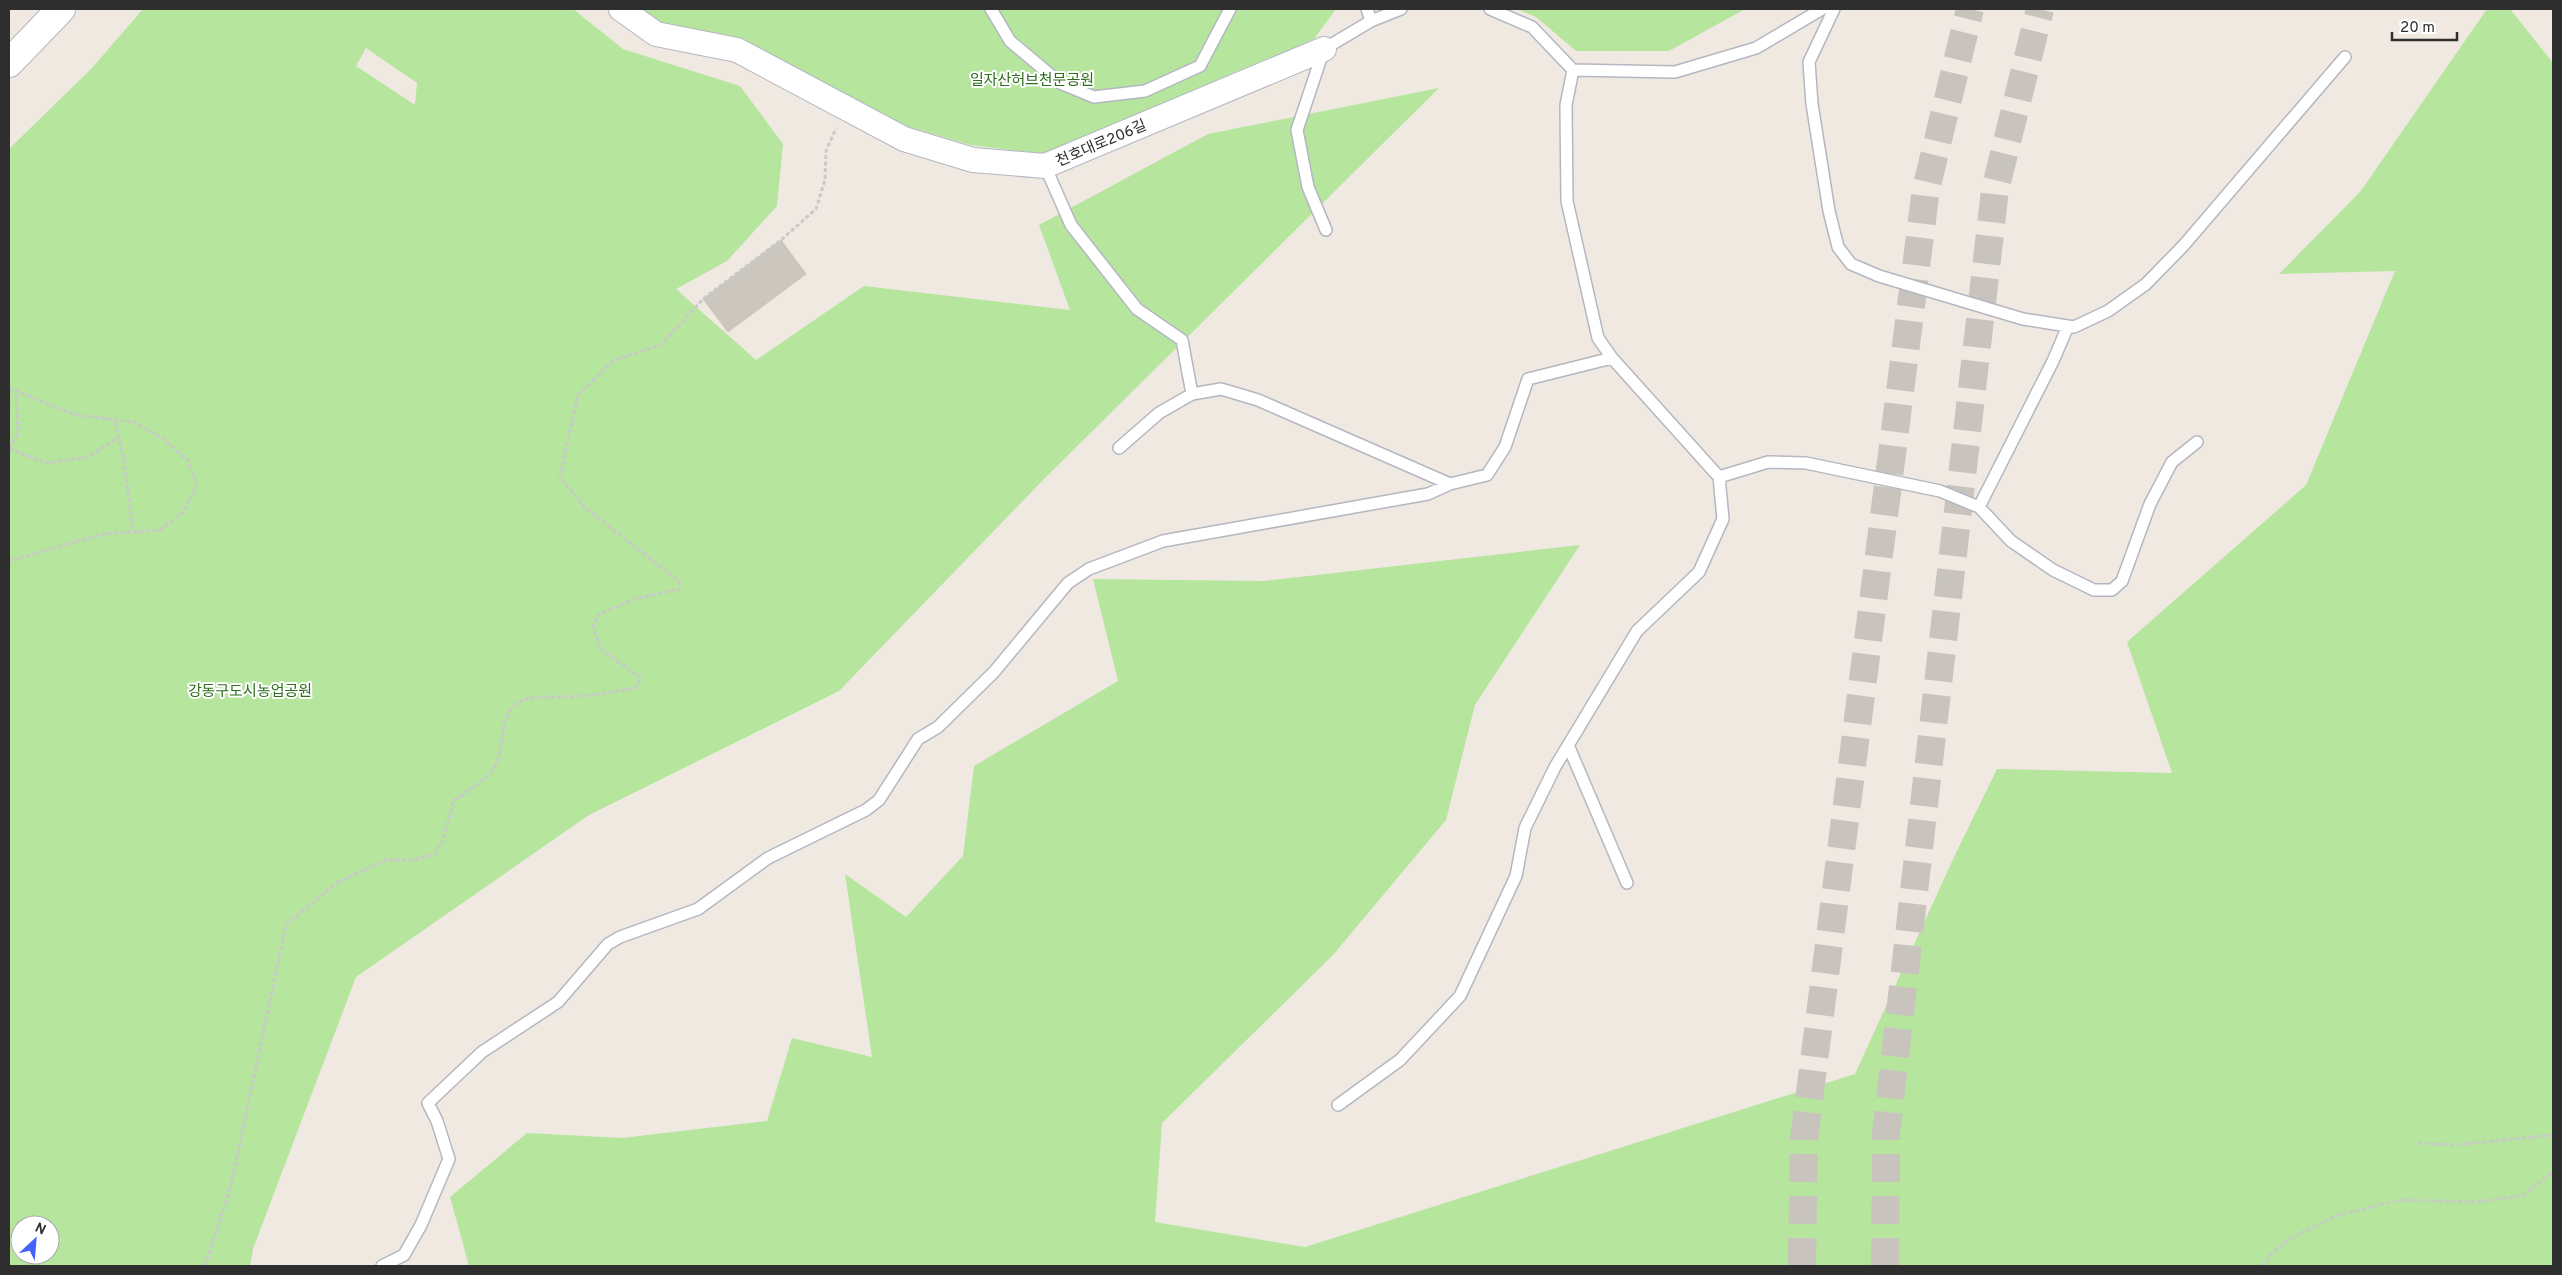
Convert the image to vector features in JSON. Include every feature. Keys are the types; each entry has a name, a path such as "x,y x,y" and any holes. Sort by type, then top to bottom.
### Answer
{"main road":[{"path":"9,63 61,9"}],"street":[{"name":"천호대로206길","path":"621,9 656,34 737,50 904,139 973,160 1044,166 1324,49"}],"lane":[{"path":"991,9 990,11 1010,41 1060,84 1094,97 1145,91 1200,66 1230,9"},
{"path":"1367,9 1371,21"},
{"name":"천호대로206길","path":"1324,49 1371,21 1401,9"},
{"path":"1490,9 1532,27 1572,70 1675,72 1756,48 1822,9"},
{"path":"1834,9 1809,62 1812,104 1824,182 1838,247 1851,264 1879,276 2023,319 2074,327 2108,312 2146,284 2184,245 2345,57"},
{"path":"1324,49 1297,130 1308,187 1326,230"},
{"path":"1338,1105 1400,1060 1460,996 1516,876 1525,828 1568,745 1637,631 1699,572 1723,519 1719,477 1612,358 1598,338 1567,201 1566,105 1572,70"},
{"path":"1044,166 1071,225 1137,309 1182,340 1192,394"},
{"path":"1979,507 2053,361 2068,326"},
{"path":"382,1266 404,1255 421,1225 449,1159 437,1121 428,1103 482,1052 558,1002 608,944 620,937 698,909 768,858 866,810 879,800 918,739 938,726 994,672 1068,583 1088,568 1163,541 1428,494 1450,484 1487,475 1505,447 1528,379 1612,358"},
{"path":"1118,448 1159,413 1192,394 1221,390 1258,400 1450,484"},
{"path":"1719,477 1768,462 1806,463 1940,491 1979,507 2011,541 2053,570 2094,590 2112,590 2122,581 2150,504 2172,462 2197,442"},
{"path":"1568,745 1627,883"}],"path":[{"path":"205,1266 231,1186 286,925 338,882 386,860 412,860 435,854 443,840 454,800 476,786 494,768 501,746 501,732 511,707 523,700 579,696 636,688 641,678 600,648 593,626 599,614 635,600 679,589 680,582 584,507 560,476 578,395 614,360 662,344 703,299 781,240 816,209 825,180 826,150 845,107"},
{"path":"9,388 75,416 115,422 134,422 162,438 188,462 197,485 183,512 160,530 133,530 102,534 9,561"},
{"path":"16,391 18,433 9,449 48,463 88,457 119,437"},
{"path":"115,422 124,462 133,530"},
{"path":"2418,1143 2456,1145 2553,1134"},
{"path":"2262,1266 2272,1252 2292,1237 2336,1216 2399,1200 2476,1202 2522,1196 2553,1172"}],"green space":[{"name":"강동구도시농업공원","path":"143,9 573,9 623,49 740,86 783,144 777,206 727,261 676,289 756,360 864,286 1070,310 1039,225 1208,134 1439,88 1045,478 839,691 589,815 356,977 253,1249 250,1266 9,1266 9,149 92,68","holes":["366,48 417,83 415,105 356,66"]},
{"name":"일자산허브천문공원","path":"637,9 1336,9 1314,39 1043,154 971,145 905,126 736,38 655,22"},
{"path":"1517,9 1745,9 1669,51 1576,51 1536,17"},
{"path":"2487,9 2510,9 2553,63 2553,1266 469,1266 450,1197 527,1133 622,1138 767,1121 792,1038 872,1057 845,874 906,917 963,856 974,766 1118,681 1093,579 1263,581 1580,545 1475,705 1446,820 1333,955 1162,1123 1155,1222 1305,1247 1855,1074 1954,857 1997,769 2172,773 2127,642 2306,485 2395,271 2279,274 2360,192"}],"building":[{"path":"781,240 806,274 728,332 703,299"}],"tunnel":[{"path":"1802,1266 1804,1139 1926,189 1970,9"},
{"path":"1885,1266 1886,1134 1995,190 2040,9"}]}
